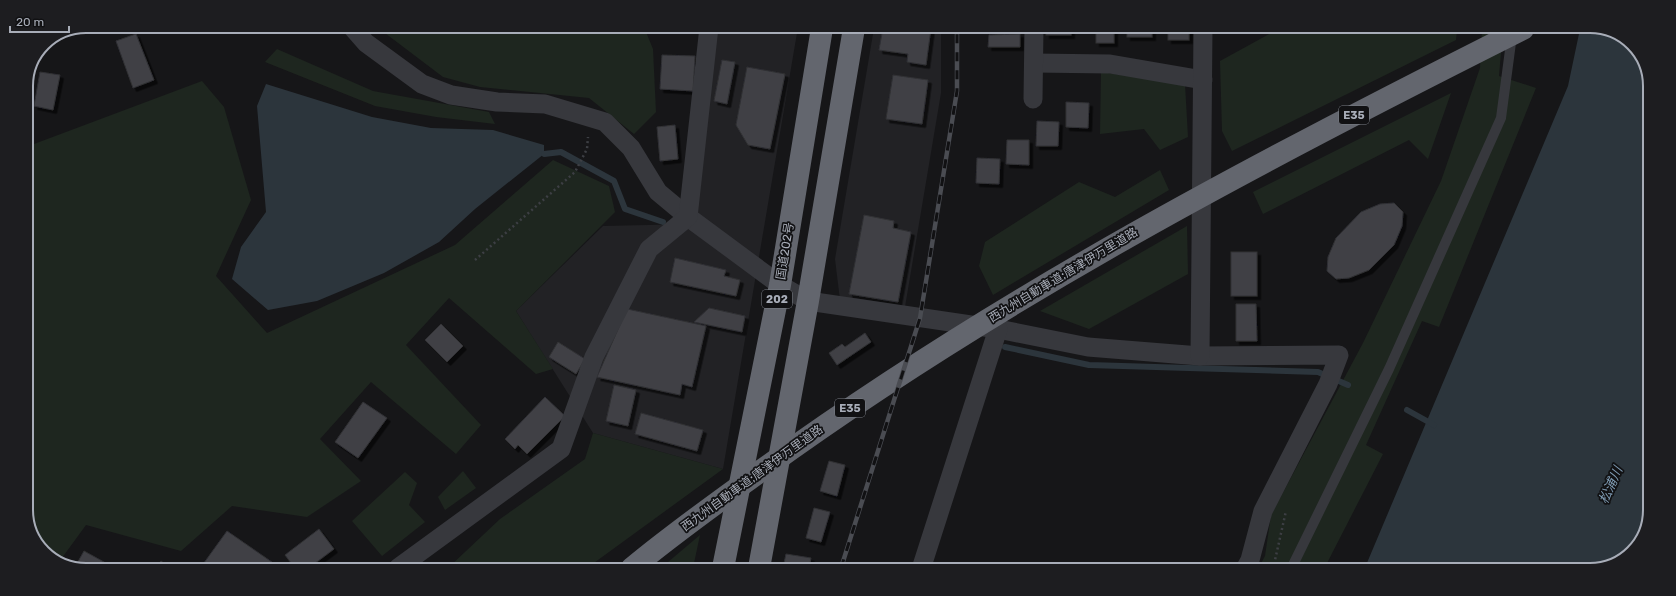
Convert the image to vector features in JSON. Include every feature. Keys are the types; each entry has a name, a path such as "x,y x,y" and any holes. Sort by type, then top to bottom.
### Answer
{"highway":[{"name":"国道202号","path":"724,563 780,285 821,33"},
{"name":"202","path":"760,563 808,301 853,33"},
{"name":"西九州自動車道;唐津伊万里道路","path":"638,563 661,544 830,421 944,346 1046,284 1160,218 1261,163 1515,33"}],"street":[{"path":"358,33 366,43 422,84 452,95 497,102 545,104 604,122 631,148 658,192 688,217 780,285 808,301 998,329 1088,347 1200,356 1339,355 1331,376 1263,511 1248,563"},
{"path":"405,563 561,449 594,356 649,249 688,217 708,33"},
{"path":"1033,99 1034,33"},
{"path":"1200,356 1203,33"},
{"path":"1034,63 1110,64 1203,80"},
{"path":"923,563 998,329"}],"lane":[{"path":"1294,563 1389,369 1501,118 1512,33"}],"path":[{"path":"475,260 575,172 587,149"}],"shaded area":[{"path":"385,33 646,33 653,49 656,112 634,134 589,98 480,87 443,77"},
{"path":"713,33 797,33 723,469 593,433 516,311 603,226 693,224"},
{"path":"873,33 941,33 941,93 905,307 840,300 835,259"},
{"path":"1271,33 1457,33 1456,40 1232,151 1222,131 1220,61"},
{"path":"1482,33 1503,33 1499,76 1536,88 1439,327 1422,321 1366,445 1383,454 1327,563 1261,563 1265,556 1271,515 1363,343 1441,181 1480,68"},
{"path":"277,49 373,91 489,112 495,124 436,117 375,106 265,62"},
{"path":"1101,72 1185,84 1188,137 1160,150 1144,129 1100,134"},
{"path":"202,81 224,107 251,200 216,276 267,333 455,245 553,160 609,186 615,212 516,311 553,369 536,374 449,298 406,345 481,425 456,454 371,382 320,439 361,481 307,517 232,506 181,551 86,525 62,558 54,552 40,536 36,527 33,513 33,144"},
{"path":"1451,93 1428,159 1409,140 1263,214 1253,192"},
{"path":"1160,170 1169,190 993,295 979,266 985,242 1079,182 1115,197"},
{"path":"1187,226 1188,274 1089,329 1040,311"},
{"path":"593,433 723,469 594,563 453,563 500,519 585,459"},
{"path":"463,471 476,488 445,510 438,497"},
{"path":"405,472 417,483 409,505 425,522 382,556 352,521"},
{"path":"700,535 694,563 667,563"}],"water":[{"name":"松浦川","path":"1579,33 1597,33 1607,36 1622,44 1636,60 1641,72 1643,83 1643,517 1638,533 1630,545 1622,552 1613,558 1597,563 1367,563 1568,86"},
{"path":"266,84 372,117 431,128 493,130 544,145 544,154 475,209 439,242 384,273 317,301 268,310 232,279 241,247 266,212 257,106"}],"building":[{"path":"882,33 930,33 926,65 907,62 908,54 879,50"},
{"path":"1046,33 1071,33 1071,35 1046,35"},
{"path":"1096,33 1114,33 1114,43 1096,43"},
{"path":"1127,33 1152,33 1152,37 1127,37"},
{"path":"1168,33 1189,33 1189,40 1168,40"},
{"path":"136,34 154,80 133,88 116,41"},
{"path":"1020,34 1020,47 988,47 989,35"},
{"path":"662,55 695,56 693,91 660,89"},
{"path":"722,60 735,62 727,104 714,101"},
{"path":"747,67 785,74 770,149 748,145 736,125"},
{"path":"40,72 60,75 53,110 34,106"},
{"path":"893,75 928,80 922,124 886,119"},
{"path":"1066,102 1089,103 1088,128 1066,127"},
{"path":"1037,121 1059,122 1058,146 1036,146"},
{"path":"675,125 678,159 660,161 657,127"},
{"path":"1007,140 1029,140 1029,165 1006,164"},
{"path":"977,158 1000,159 999,184 976,183"},
{"path":"1394,203 1403,212 1402,226 1394,245 1369,270 1349,278 1336,279 1327,271 1328,257 1336,238 1361,212 1380,204"},
{"path":"864,215 894,221 893,228 911,232 898,302 849,294"},
{"path":"1231,252 1257,252 1257,296 1231,296"},
{"path":"675,258 726,270 724,276 740,280 736,296 670,282"},
{"path":"1236,304 1256,304 1257,341 1236,341"},
{"path":"709,308 745,316 742,332 694,322"},
{"path":"627,309 706,326 692,387 682,384 680,395 597,377"},
{"path":"441,324 463,346 447,362 425,340"},
{"path":"865,333 871,342 837,365 829,353 842,344 845,347"},
{"path":"558,342 585,359 576,374 549,357"},
{"path":"614,385 636,390 628,426 606,421"},
{"path":"545,397 565,416 527,454 518,445 515,449 505,439"},
{"path":"363,402 387,418 358,458 335,442"},
{"path":"641,413 703,430 697,451 635,434"},
{"path":"829,461 845,465 837,496 820,491"},
{"path":"814,508 830,512 821,542 806,538"},
{"path":"319,529 334,549 315,563 291,563 285,555"},
{"path":"227,531 273,563 204,563"},
{"path":"84,551 106,563 79,563 78,563"},
{"path":"786,554 811,558 810,563 784,563"}],"waterway":[{"path":"544,154 561,152 614,181 625,209 663,222"},
{"path":"1005,347 1089,365 1318,372 1348,385"},
{"path":"1407,410 1434,425"}],"railway":[{"path":"843,563 920,318 957,91 957,33"}]}
